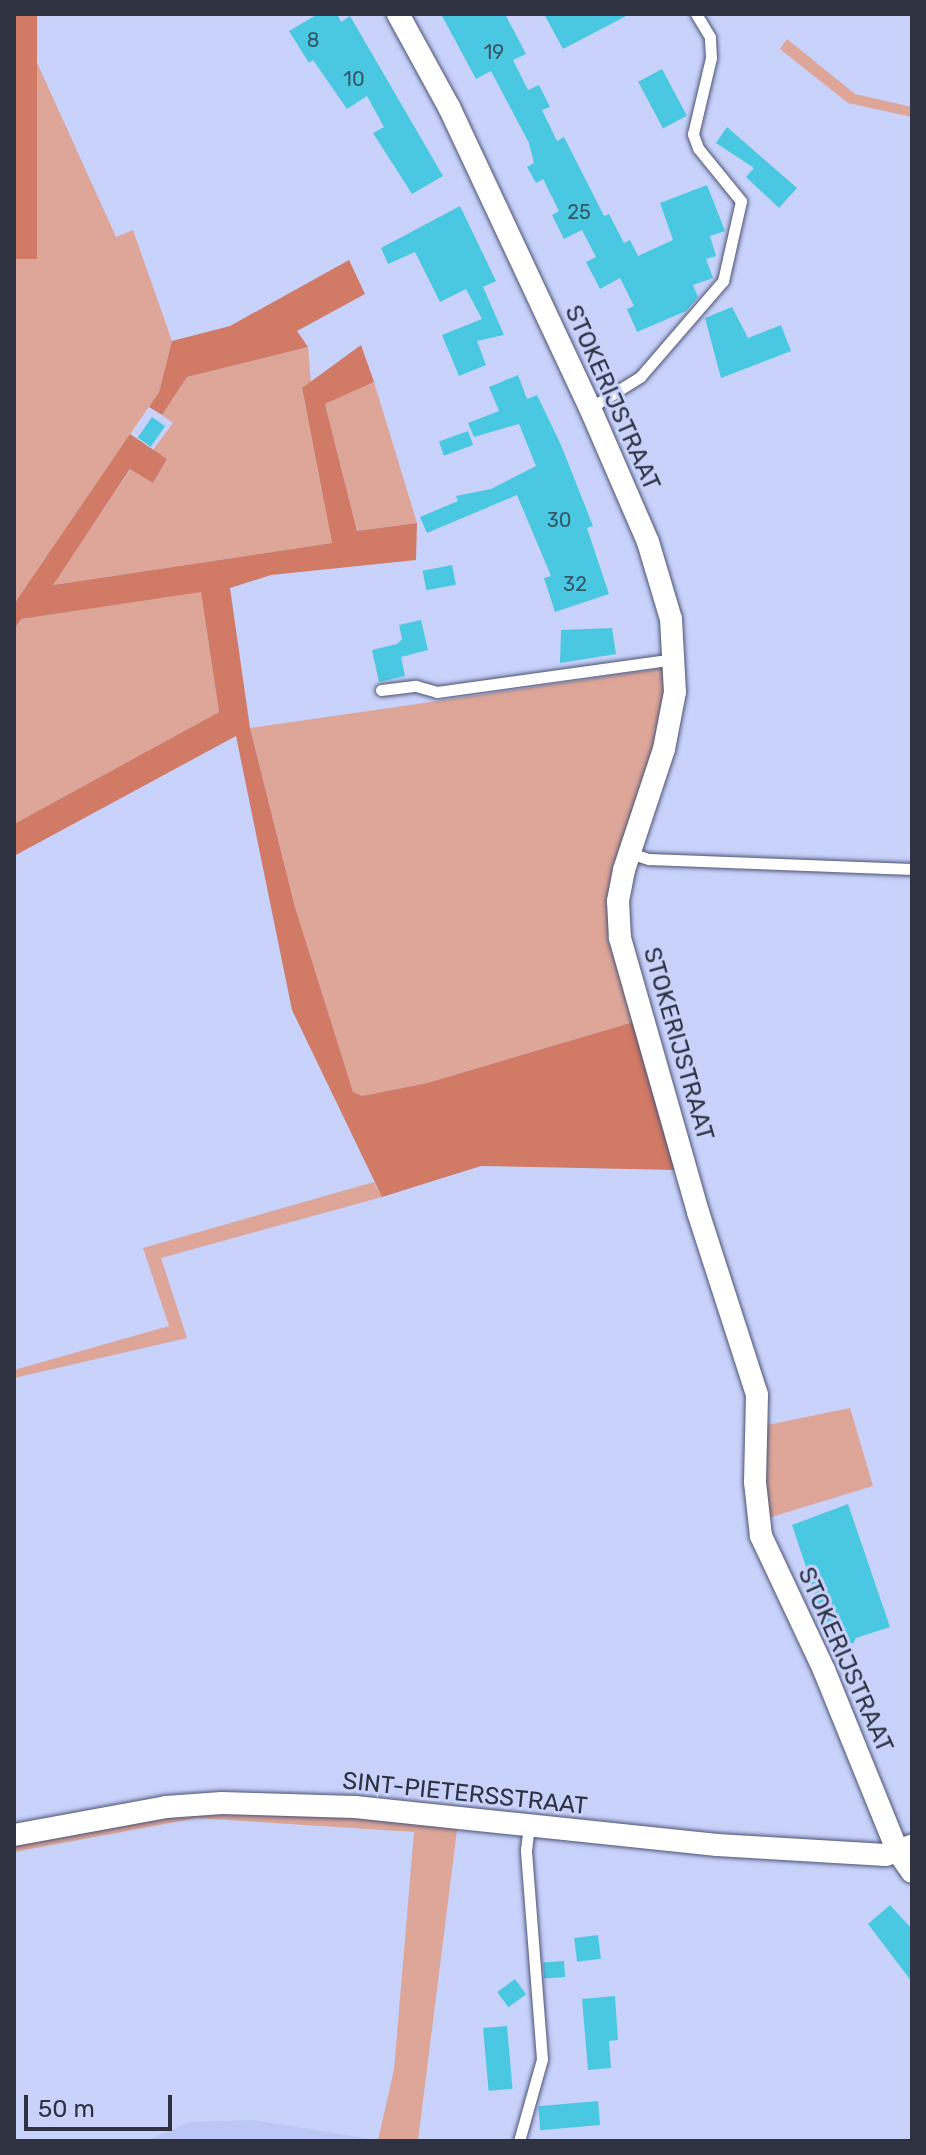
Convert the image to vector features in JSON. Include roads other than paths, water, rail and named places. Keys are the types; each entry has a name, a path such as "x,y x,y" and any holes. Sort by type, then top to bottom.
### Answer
{"street":[{"name":"STOKERIJSTRAAT","path":"398,14 449,107 590,408 648,542 671,619 676,658 664,749 630,853 618,901 620,938 698,1212 757,1395 755,1482 761,1536 905,1849 912,1872"},
{"name":"SINT-PIETERSSTRAAT","path":"14,1835 166,1807 222,1803 355,1807 717,1845 905,1849"}],"lane":[{"path":"590,408 640,377 723,281 741,201 698,148 693,134 711,58 710,37 696,14"},
{"path":"381,690 416,686 437,692 676,658"},
{"path":"630,853 649,859 912,869"},
{"path":"519,2141 542,2059 526,1850 529,1825"}]}
